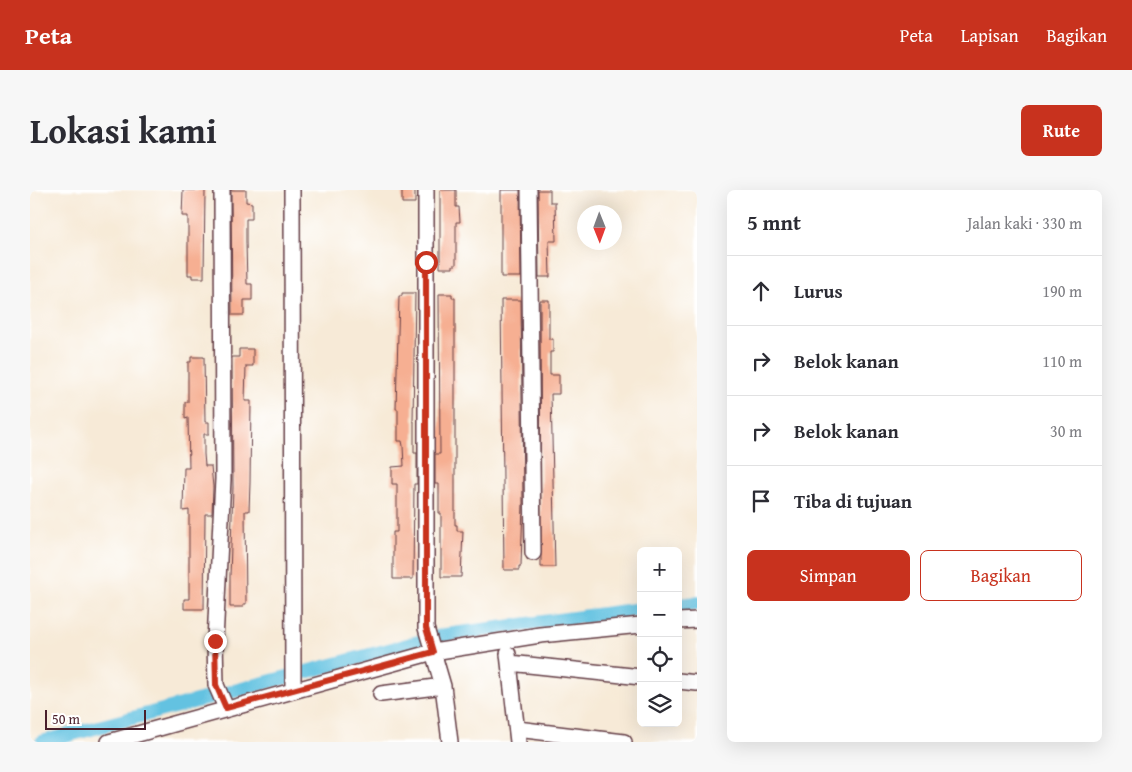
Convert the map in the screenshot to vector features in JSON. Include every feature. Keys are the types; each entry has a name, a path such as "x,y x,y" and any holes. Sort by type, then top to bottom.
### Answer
{"street":[{"path":"222,190 223,479 215,641 216,685 226,708"},
{"path":"292,190 293,689"},
{"path":"426,190 426,628 444,686 450,742"},
{"path":"529,190 533,554"},
{"path":"682,622 697,620"},
{"path":"113,741 293,689 433,652 506,640 637,625"},
{"path":"506,640 517,736 624,742"},
{"path":"510,663 637,677"},
{"path":"682,681 697,683"},
{"path":"381,694 444,686"}],"building":[{"path":"183,190 205,190 204,278 192,278 192,275 188,275 188,216 182,216"},
{"path":"231,190 246,190 246,202 252,203 252,219 246,219 246,242 247,284 252,284 252,300 244,300 244,315 232,315"},
{"path":"402,190 415,190 415,203 402,203"},
{"path":"440,190 456,190 456,207 459,207 460,222 456,222 456,265 453,265 453,268 440,268"},
{"path":"501,190 520,190 521,277 501,277"},
{"path":"538,190 550,190 550,202 555,202 556,241 549,241 550,277 539,277"},
{"path":"402,293 415,293 413,421 414,453 417,453 417,484 414,484 413,579 393,579 393,532 397,532 397,484 392,484 392,467 404,466 402,441 398,441 398,409 396,409 399,296 402,296"},
{"path":"439,294 452,294 452,298 455,298 455,525 457,525 457,531 463,531 461,577 441,577 441,513 439,513 439,484 435,484 435,454 440,454"},
{"path":"501,300 521,300 523,503 521,566 519,566 519,570 504,570"},
{"path":"540,300 549,300 549,339 553,339 553,352 550,352 550,375 559,375 559,394 551,394 555,567 541,567"},
{"path":"239,349 253,349 253,366 246,366 245,401 251,401 249,511 245,511 246,604 243,604 243,607 230,607 233,487 232,357 239,357"},
{"path":"191,357 204,357 205,422 209,422 209,434 204,434 204,454 205,466 211,466 213,487 212,514 205,514 204,609 184,609 184,599 189,599 189,510 183,511 184,468 189,468 188,418 185,419 185,402 188,402 188,362 191,362"}],"waterway":[{"path":"682,605 697,603"},
{"path":"42,742 445,635 637,610"}],"route":[{"path":"215,641 216,685 226,708 433,652 426,628 426,262"}]}
